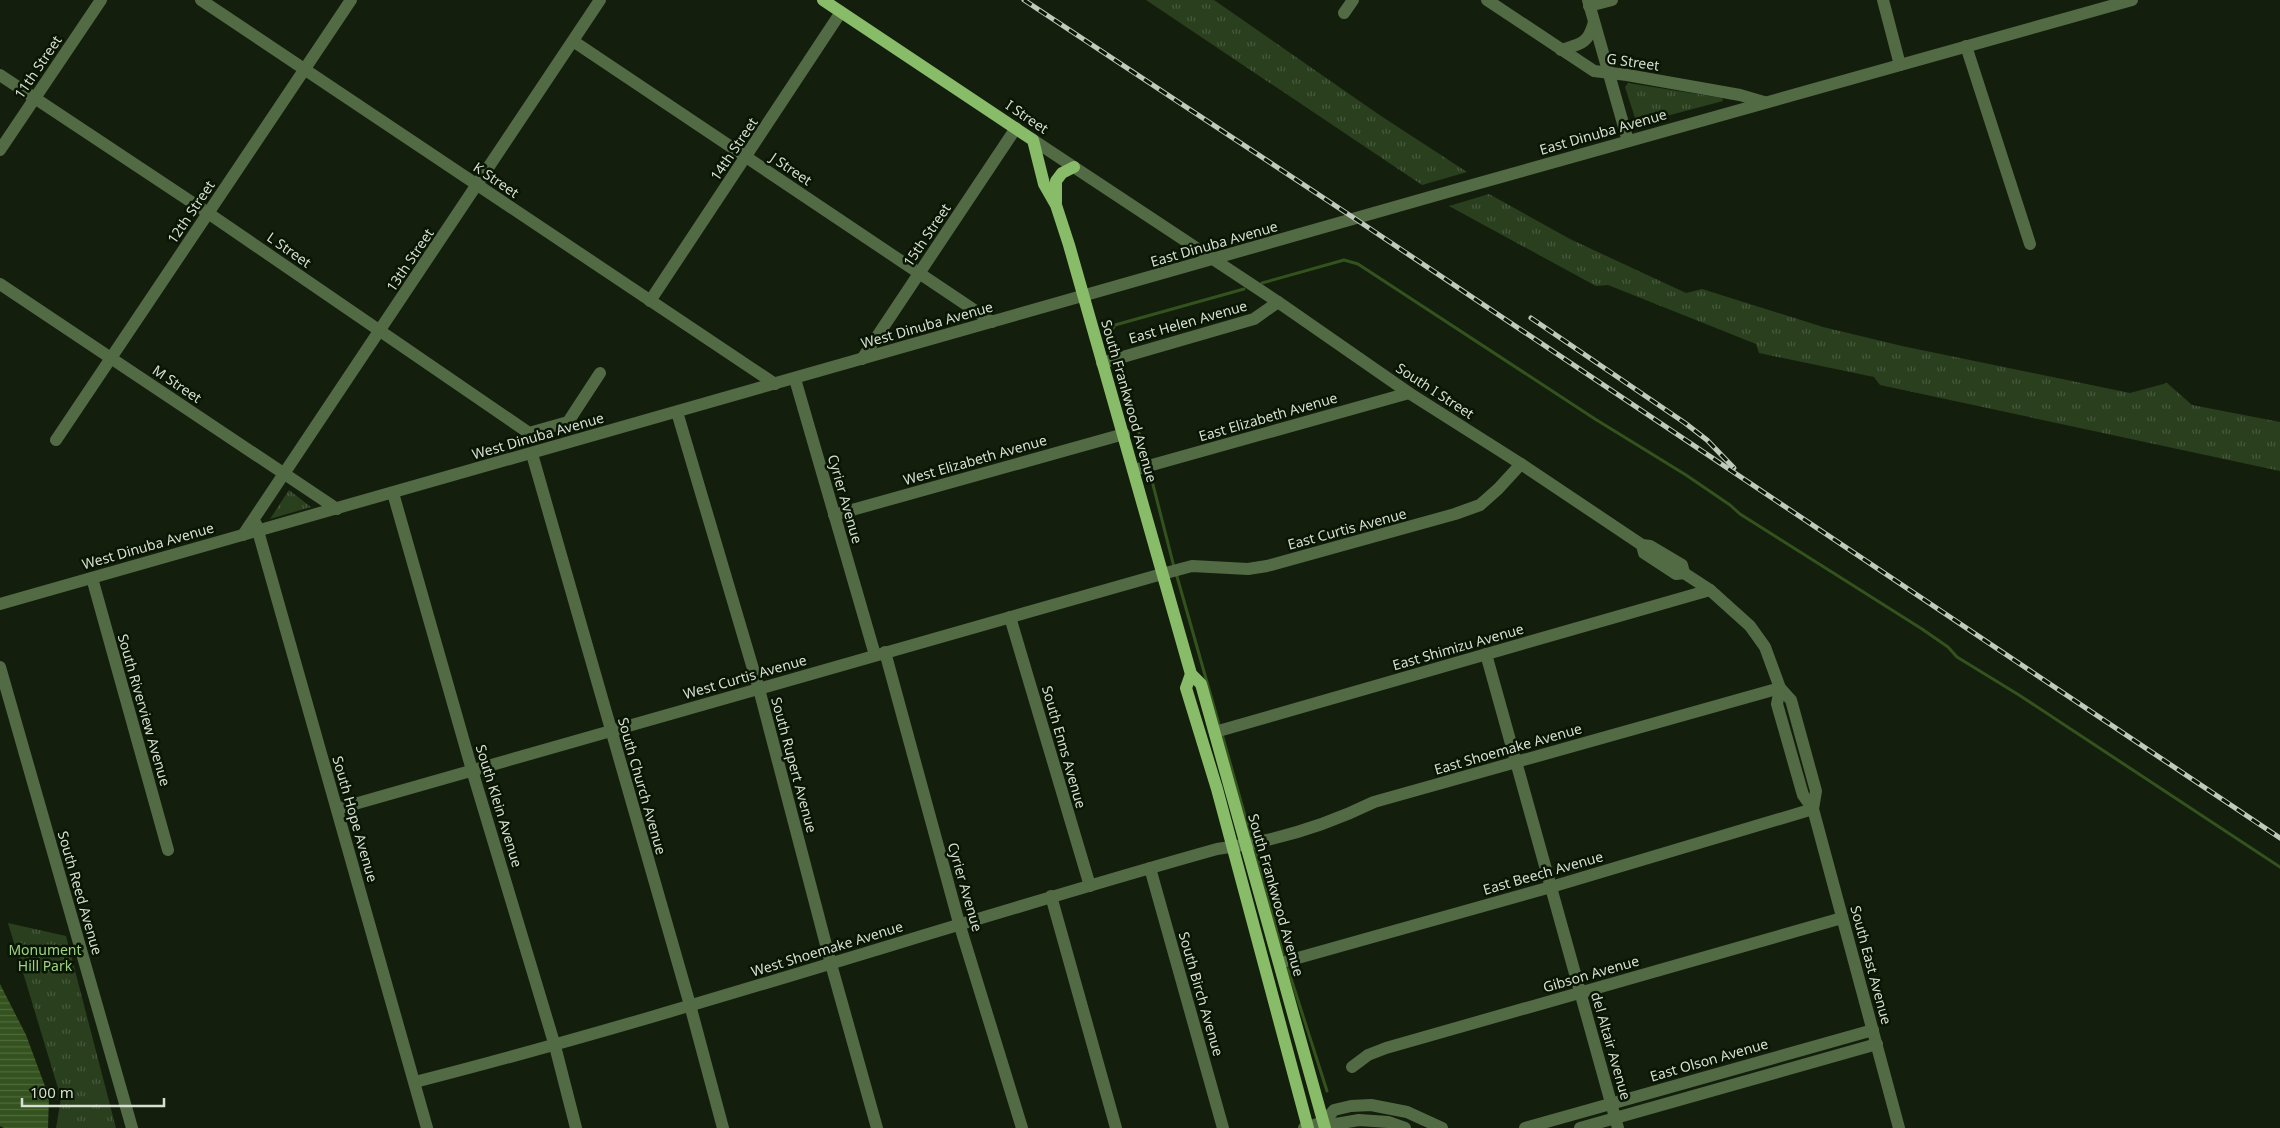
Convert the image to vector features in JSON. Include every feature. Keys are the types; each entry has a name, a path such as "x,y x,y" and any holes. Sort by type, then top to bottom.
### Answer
{"main road":[{"name":"I Street","path":"823,0 1033,140"},
{"name":"South Frankwood Avenue","path":"1033,140 1044,184 1056,204 1084,296 1191,674 1201,684 1324,1125"},
{"path":"1056,204 1056,181 1062,174 1074,167"},
{"name":"South Frankwood Avenue","path":"1191,674 1186,688 1232,847 1307,1128"}],"street":[{"name":"11th Street","path":"0,150 101,0"},
{"name":"K Street","path":"201,0 775,384"},
{"name":"12th Street","path":"56,440 351,0"},
{"name":"13th Street","path":"256,525 284,475 600,0"},
{"path":"1344,13 1353,0"},
{"name":"G Street","path":"1486,0 1594,71 1740,95 1765,102"},
{"path":"1612,0 1588,3 1628,141"},
{"path":"1882,0 1900,65"},
{"name":"East Dinuba Avenue","path":"1084,296 1765,102 2132,0"},
{"name":"14th Street","path":"650,301 841,12"},
{"path":"1561,50 1586,40 1591,34 1594,22"},
{"name":"J Street","path":"573,40 992,322"},
{"path":"1966,46 2030,244"},
{"name":"L Street","path":"0,75 208,213 525,431 533,432 564,424 570,420 600,373"},
{"name":"15th Street","path":"862,359 1016,128"},
{"name":"I Street","path":"1033,140 1213,260"},
{"name":"South I Street","path":"1213,260 1278,302 1409,393 1521,464 1642,545 1644,553 1676,574 1684,573 1710,590 1750,626 1765,647 1780,688"},
{"name":"M Street","path":"0,284 337,509"},
{"name":"West Dinuba Avenue","path":"0,604 243,535 256,525 337,509 1084,296"},
{"name":"East Helen Avenue","path":"1102,363 1254,319 1278,302"},
{"name":"Cyrier Avenue","path":"795,379 834,515 880,654 959,923 1022,1128"},
{"name":"East Elizabeth Avenue","path":"1134,470 1409,393"},
{"name":"South Rupert Avenue","path":"677,412 759,689 831,964 877,1128"},
{"name":"West Elizabeth Avenue","path":"834,515 1124,434"},
{"name":"South Church Avenue","path":"532,454 690,1005 723,1128"},
{"name":"East Curtis Avenue","path":"1162,574 1192,566 1248,569 1267,566 1455,514 1480,505 1521,464"},
{"name":"South Klein Avenue","path":"393,493 472,770 556,1046 576,1128"},
{"name":"South Hope Avenue","path":"256,525 427,1128"},
{"name":"West Curtis Avenue","path":"337,809 1162,574"},
{"name":"South Riverview Avenue","path":"92,578 168,850"},
{"name":"East Shimizu Avenue","path":"1214,732 1710,590"},
{"name":"South Enns Avenue","path":"1010,617 1090,886"},
{"name":"del Altair Avenue","path":"1486,654 1617,1123"},
{"name":"South Reed Avenue","path":"0,667 132,1128"},
{"name":"East Shoemake Avenue","path":"1247,845 1338,820 1374,802 1780,688"},
{"name":"South East Avenue","path":"1780,688 1777,704 1803,795 1813,809 1899,1128"},
{"name":"East Beech Avenue","path":"1280,962 1551,887 1813,809"},
{"name":"West Shoemake Avenue","path":"415,1082 556,1046 831,964 959,923 1150,868 1217,849 1247,845"},
{"name":"South Birch Avenue","path":"1150,868 1223,1128"},
{"path":"1052,896 1116,1128"},
{"name":"Gibson Avenue","path":"1352,1067 1368,1055 1386,1048 1842,918"},
{"name":"East Olson Avenue","path":"1525,1128 1873,1030"},
{"path":"1580,1128 1617,1123 1877,1044"},
{"path":"1324,1125 1334,1110 1351,1106 1371,1105 1407,1112 1442,1128"},
{"path":"1307,1128 1360,1120 1388,1122 1405,1128"}],"green space":[{"path":"1146,0 1214,0 1381,116 1467,172 1422,185"},
{"path":"1628,83 1722,98 1723,101 1640,123 1635,118 1625,87"},
{"path":"1489,194 1570,239 1686,293 1702,289 1823,327 1902,346 2130,393 2167,383 2192,405 2280,422 2280,471 1880,385 1874,377 1759,353 1756,344 1608,285 1596,286 1449,206"},
{"path":"289,490 311,507 270,519"},
{"name":"Monument Hill Park","path":"8,923 66,936 116,1128 56,1128 61,1098"}],"shaded area":[{"path":"0,984 26,1035 49,1097 48,1128 4,1128 0,1126"}],"waterway":[{"path":"1262,283 1344,260 1358,264 1595,419 1686,475 1740,514 1922,629 1948,647 1957,657 2019,695 2280,867"},
{"path":"1111,331 1115,325 1244,289"},
{"path":"1125,381 1147,463"},
{"path":"1149,469 1174,567"},
{"path":"1176,573 1220,728"},
{"path":"1222,734 1252,841"},
{"path":"1254,847 1283,954"},
{"path":"1288,969 1327,1091"}],"railway":[{"path":"1024,0 1354,218 2280,838"},
{"path":"1531,318 1685,423 1707,440 1734,468"}]}
